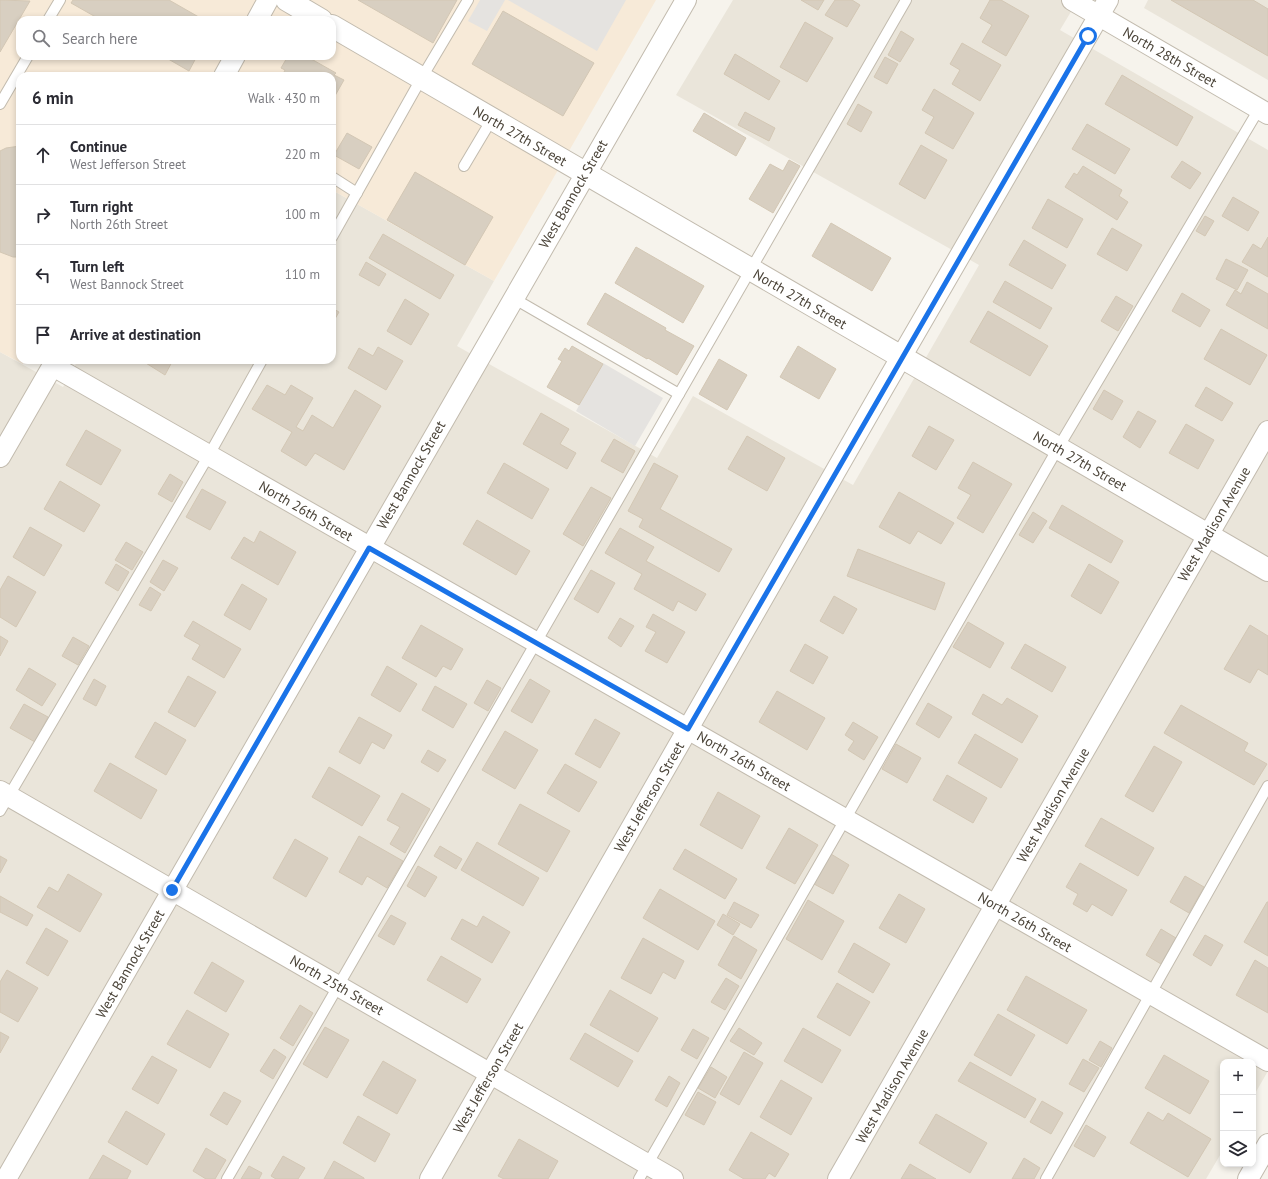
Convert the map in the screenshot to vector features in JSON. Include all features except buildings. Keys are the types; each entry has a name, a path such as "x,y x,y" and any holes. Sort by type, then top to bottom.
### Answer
{"street":[{"path":"258,16 268,0"},
{"path":"287,0 314,16"},
{"name":"West Bannock Street","path":"6,1179 686,0"},
{"name":"North 28th Street","path":"1072,0 1104,8 1264,111"},
{"name":"West Jefferson Street","path":"430,1179 1104,8"},
{"name":"North 27th Street","path":"336,28 1268,570"},
{"path":"226,72 233,60"},
{"path":"0,457 53,364"},
{"name":"North 26th Street","path":"56,364 369,548 996,904 1268,1061"},
{"name":"West Madison Avenue","path":"838,1179 1268,430"},
{"name":"North 25th Street","path":"3,799 172,890 490,1074 643,1172 673,1179"},
{"path":"1248,1179 1268,1144"}],"lane":[{"path":"50,16 60,0"},
{"path":"336,230 468,0"},
{"path":"227,1179 906,0"},
{"path":"19,72 26,60"},
{"path":"0,104 16,77"},
{"path":"643,1172 1058,448 1264,111"},
{"path":"464,166 492,119"},
{"path":"336,180 357,193"},
{"path":"514,298 679,394"},
{"path":"3,799 209,455 260,364"},
{"path":"1046,1179 1268,786"}],"shaded area":[{"path":"0,0 656,0 494,281 336,192 336,72 16,72 16,360 0,352"},
{"path":"480,0 505,0 487,31 468,21"},
{"path":"508,0 626,0 597,51"},
{"path":"733,0 1078,0 1060,30 1268,150 1268,1071 1256,1092 1256,1059 1220,1059 1220,1155 1206,1179 0,1179 0,352 16,361 16,364 22,364 63,387 76,364 336,364 336,192 494,281 457,346 657,458 693,396 853,485 979,265 676,95"},
{"path":"1148,0 1268,0 1268,80 1144,8"},
{"path":"603,363 663,398 635,446 576,411"}],"route":[{"path":"172,890 369,548 688,729 1088,36"}]}
